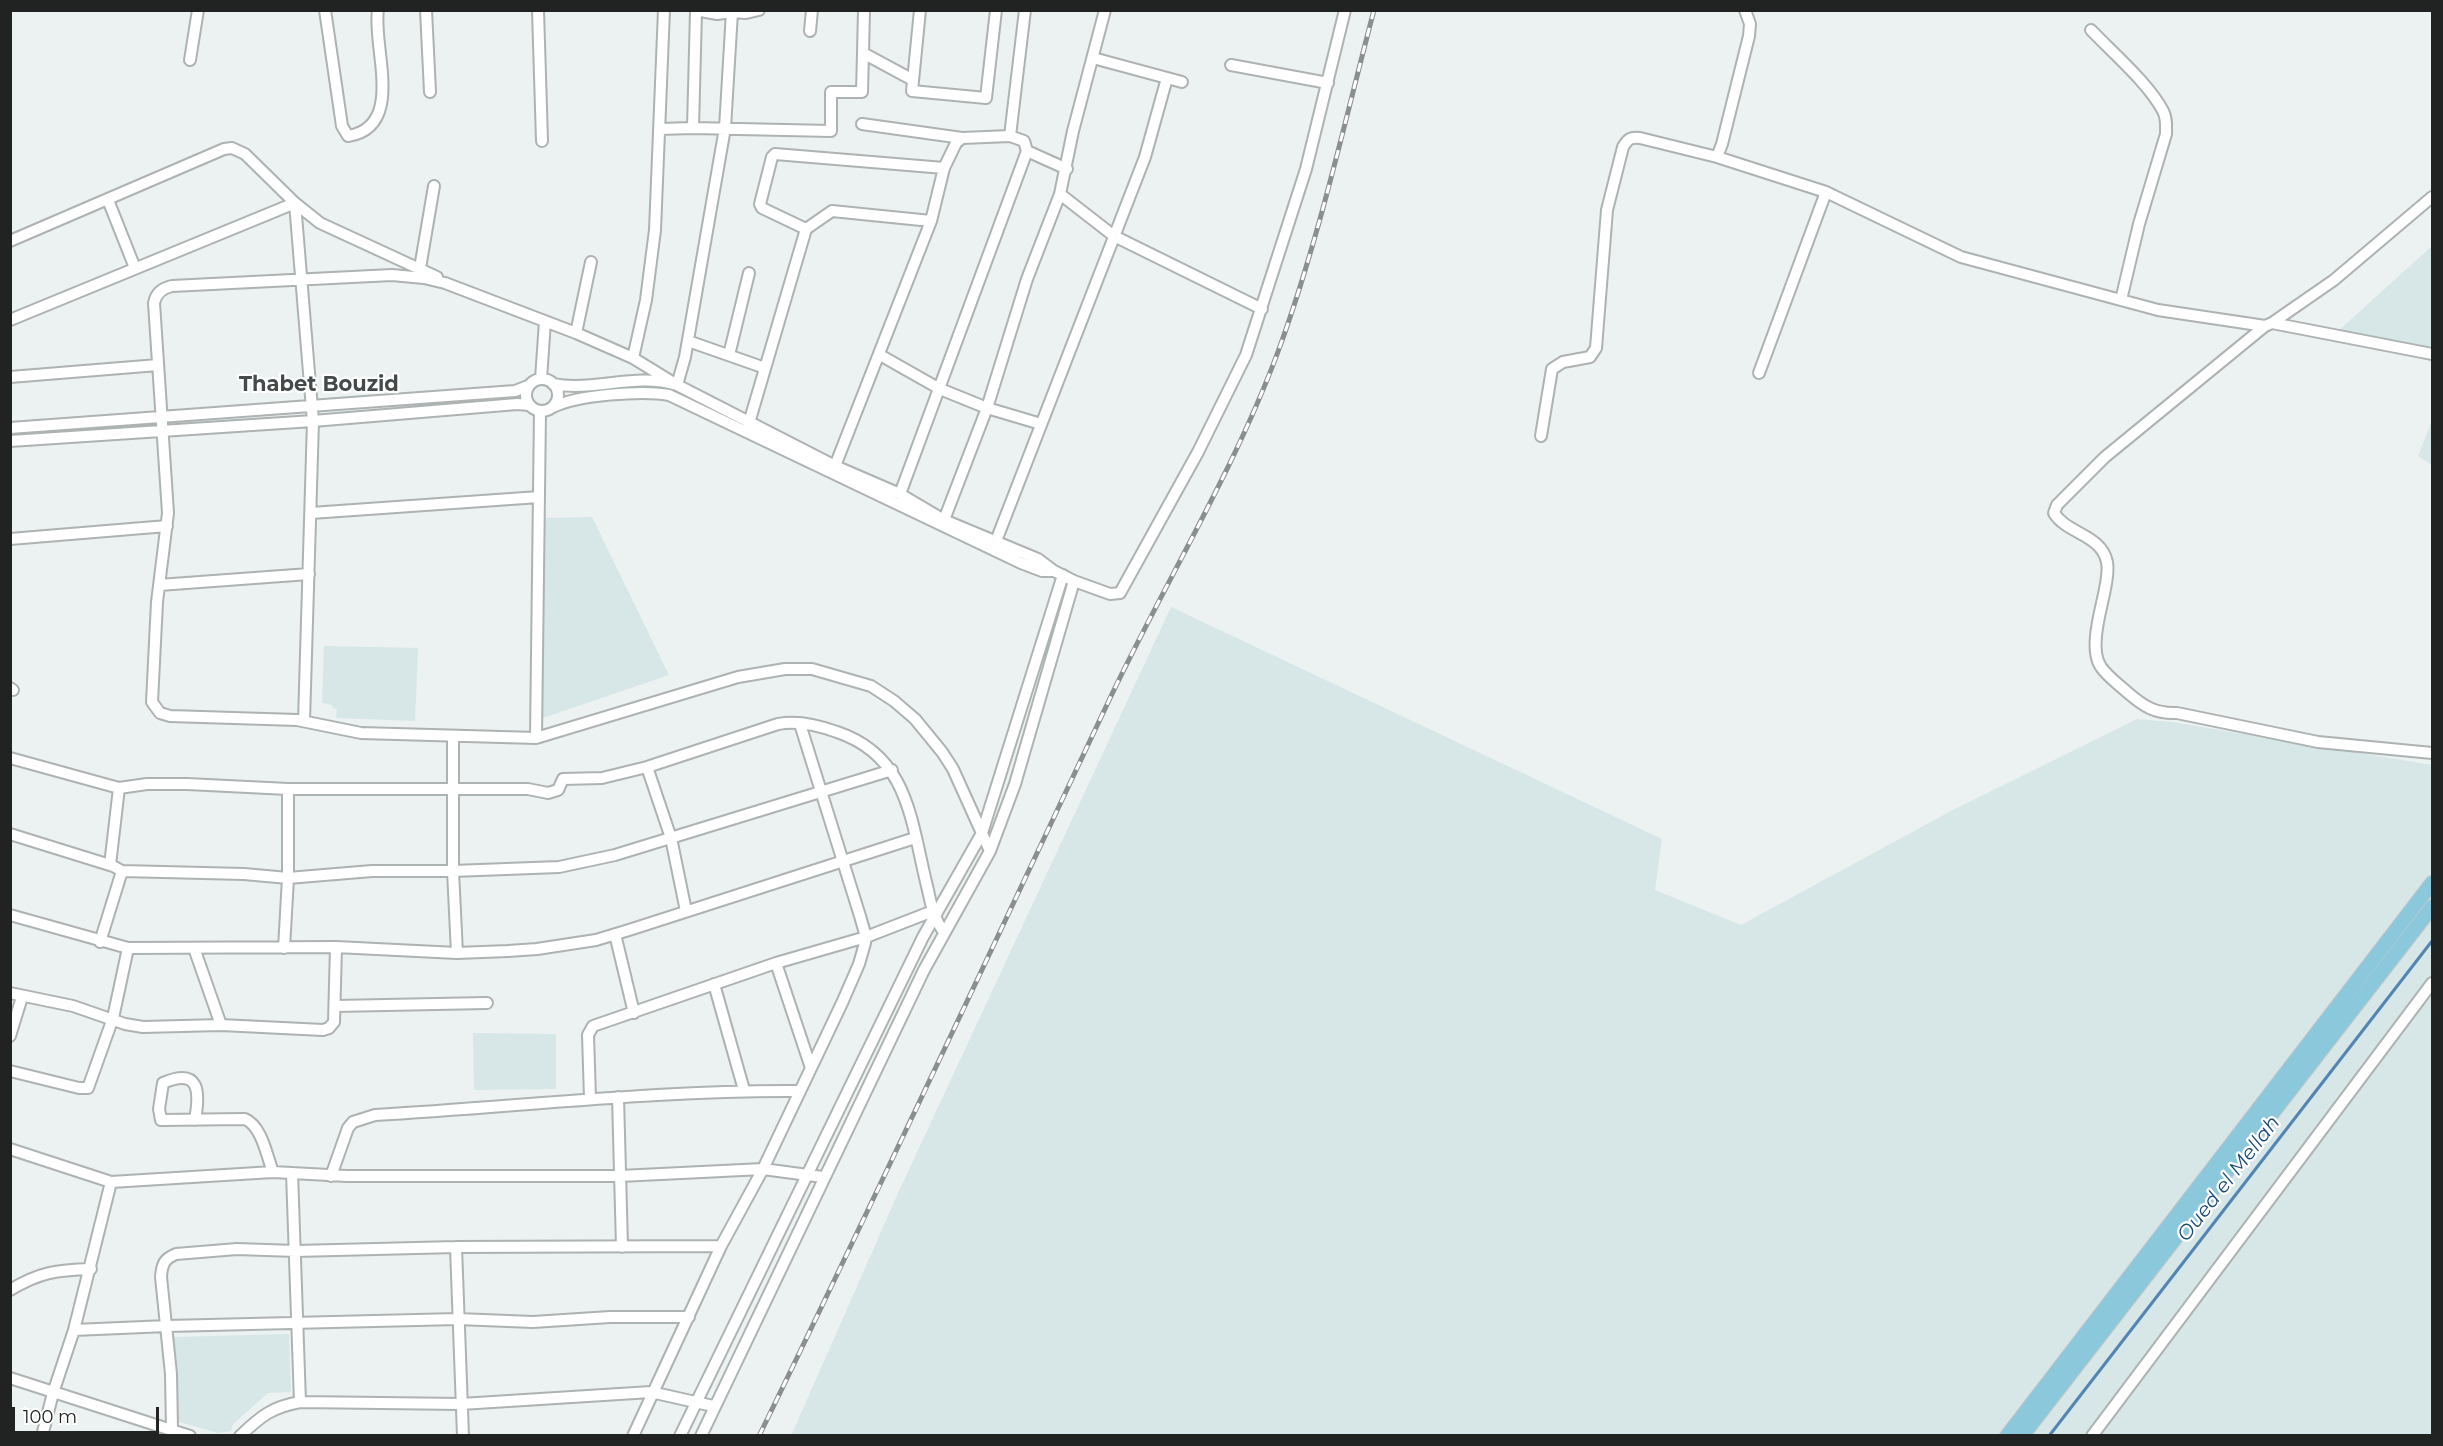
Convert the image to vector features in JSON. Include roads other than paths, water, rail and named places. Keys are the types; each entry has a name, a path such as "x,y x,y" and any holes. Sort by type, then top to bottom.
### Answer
{"main road":[{"path":"2007,1436 2433,884"},
{"path":"2022,1436 2433,907"}],"street":[{"path":"190,60 198,10"},
{"path":"325,10 342,126 348,136 368,126 377,117 381,105 383,82 378,42 378,10"},
{"path":"426,10 430,92"},
{"path":"538,10 542,141"},
{"path":"633,358 646,300 655,230 664,10"},
{"path":"693,128 696,11 717,14 759,10"},
{"path":"810,32 812,10"},
{"path":"658,129 831,130 831,92 862,92 864,10"},
{"path":"920,10 912,91 986,98 996,10"},
{"path":"1010,136 1024,10"},
{"path":"944,520 987,408 1027,279 1060,194 1067,169 1073,131 1105,10"},
{"path":"10,242 224,149 232,148 245,154 295,203 327,227 419,272 576,333 633,358 677,385 749,423 835,466 900,494 944,520 1038,559 1074,581 1113,595 1123,591 1198,452 1246,355 1306,169 1346,10"},
{"path":"1717,157 1749,36 1750,24 1744,10"},
{"path":"677,385 688,341 725,128 732,12"},
{"path":"2091,30 2153,96 2167,120 2166,134 2139,224 2121,300"},
{"path":"863,53 913,80"},
{"path":"1093,58 1182,82"},
{"path":"1231,65 1328,83"},
{"path":"996,541 1145,156 1167,78"},
{"path":"862,124 962,138 1010,136 1024,141 1027,151 900,494"},
{"path":"1541,436 1552,369 1563,362 1590,357 1596,348 1606,210 1623,147 1631,137 1717,157 1826,192 1961,257 2158,310 2268,325 2433,354"},
{"path":"835,466 931,221 944,168 956,143 962,138"},
{"path":"1027,151 1067,169"},
{"path":"806,229 760,207 760,199 774,154 944,168"},
{"path":"419,272 434,186"},
{"path":"1759,373 1826,192"},
{"path":"1060,194 1114,236 1262,309"},
{"path":"2433,197 2334,280 2268,325 2105,458 2056,505 2054,513 2059,520 2094,541 2103,551 2108,578 2098,624 2096,654 2099,665 2138,702 2161,713 2177,713 2318,742 2433,753"},
{"path":"108,200 135,268"},
{"path":"10,320 295,203"},
{"path":"295,203 313,404 304,720"},
{"path":"749,423 806,229 832,211 931,221"},
{"path":"576,333 591,262"},
{"path":"419,272 164,288 157,294 154,303 167,526 159,585 152,698 157,710 170,716 304,720 361,734 536,738 738,677 785,669 812,669 871,686 894,701 915,719 953,769 990,851"},
{"path":"729,355 749,273"},
{"path":"541,379 545,321"},
{"path":"688,341 765,368"},
{"path":"880,355 940,388 987,408 1041,424"},
{"path":"10,377 159,365"},
{"path":"10,428 514,391 528,387 534,381 541,379 553,384 576,386 653,380 677,385"},
{"path":"553,384 558,395 553,407"},
{"path":"528,387 526,396 529,405"},
{"path":"10,441 313,421 517,404 529,405 540,411 582,398 669,395 1021,563 1042,571 1058,573"},
{"path":"536,738 540,411"},
{"path":"311,513 539,497"},
{"path":"10,539 167,526"},
{"path":"680,1436 934,914 982,834 1058,573"},
{"path":"159,585 309,574"},
{"path":"701,1436 713,1406 924,970 990,851 1015,784 1074,581"},
{"path":"10,758 119,788 147,784 188,784 288,789 528,789 548,793 558,790 563,779 602,778 647,767 754,730 790,721 821,726 862,742 892,770 905,795 934,914 944,932"},
{"path":"633,1436 651,1392 689,1317 721,1246 763,1168 811,1068 859,964 866,938 800,723"},
{"path":"453,735 453,872 457,952"},
{"path":"647,767 670,838 686,911"},
{"path":"10,834 110,865 122,871 244,874 288,878 372,871 453,872 559,867 604,858 892,770"},
{"path":"110,865 119,788"},
{"path":"284,948 288,878 288,789"},
{"path":"10,915 128,948 336,947 457,952 537,949 596,940 915,838"},
{"path":"100,942 122,871"},
{"path":"590,1098 588,1035 590,1028 776,963 866,938 934,914"},
{"path":"615,934 634,1013"},
{"path":"10,1036 16,995 74,1006 125,1024 143,1027 221,1025 323,1030 329,1028 334,1022 336,947"},
{"path":"10,1071 79,1088 88,1088 113,1018 128,948"},
{"path":"194,948 221,1025"},
{"path":"776,963 811,1068"},
{"path":"2092,1436 2433,983"},
{"path":"714,984 744,1090"},
{"path":"335,1006 487,1003"},
{"path":"195,1120 198,1101 193,1080 179,1078 163,1083 159,1109 161,1120 195,1120 245,1119 250,1122 258,1134 273,1172"},
{"path":"331,1176 348,1128 353,1122 366,1117 590,1098 744,1090 798,1091"},
{"path":"618,1097 622,1247"},
{"path":"10,1149 111,1182 273,1172 331,1176 620,1176 763,1168 823,1177"},
{"path":"292,1173 300,1402"},
{"path":"42,1436 91,1269 111,1182"},
{"path":"172,1429 167,1326 161,1277 162,1264 167,1257 192,1251 237,1249 296,1251 456,1247 721,1246"},
{"path":"456,1247 463,1436"},
{"path":"10,1290 56,1270 91,1269"},
{"path":"74,1330 458,1319 533,1322 610,1317 689,1317"},
{"path":"10,1378 190,1436"},
{"path":"240,1436 264,1414 279,1406 300,1402 461,1404 651,1392 713,1406"}],"waterway":[{"name":"Oued el Mellah","path":"2049,1436 2432,941"}],"railway":[{"path":"759,1436 893,1159 1112,694 1221,481 1261,394 1279,349 1306,266 1374,10"}],"district":[{"name":"Thabet Bouzid","path":"319,385"}]}
